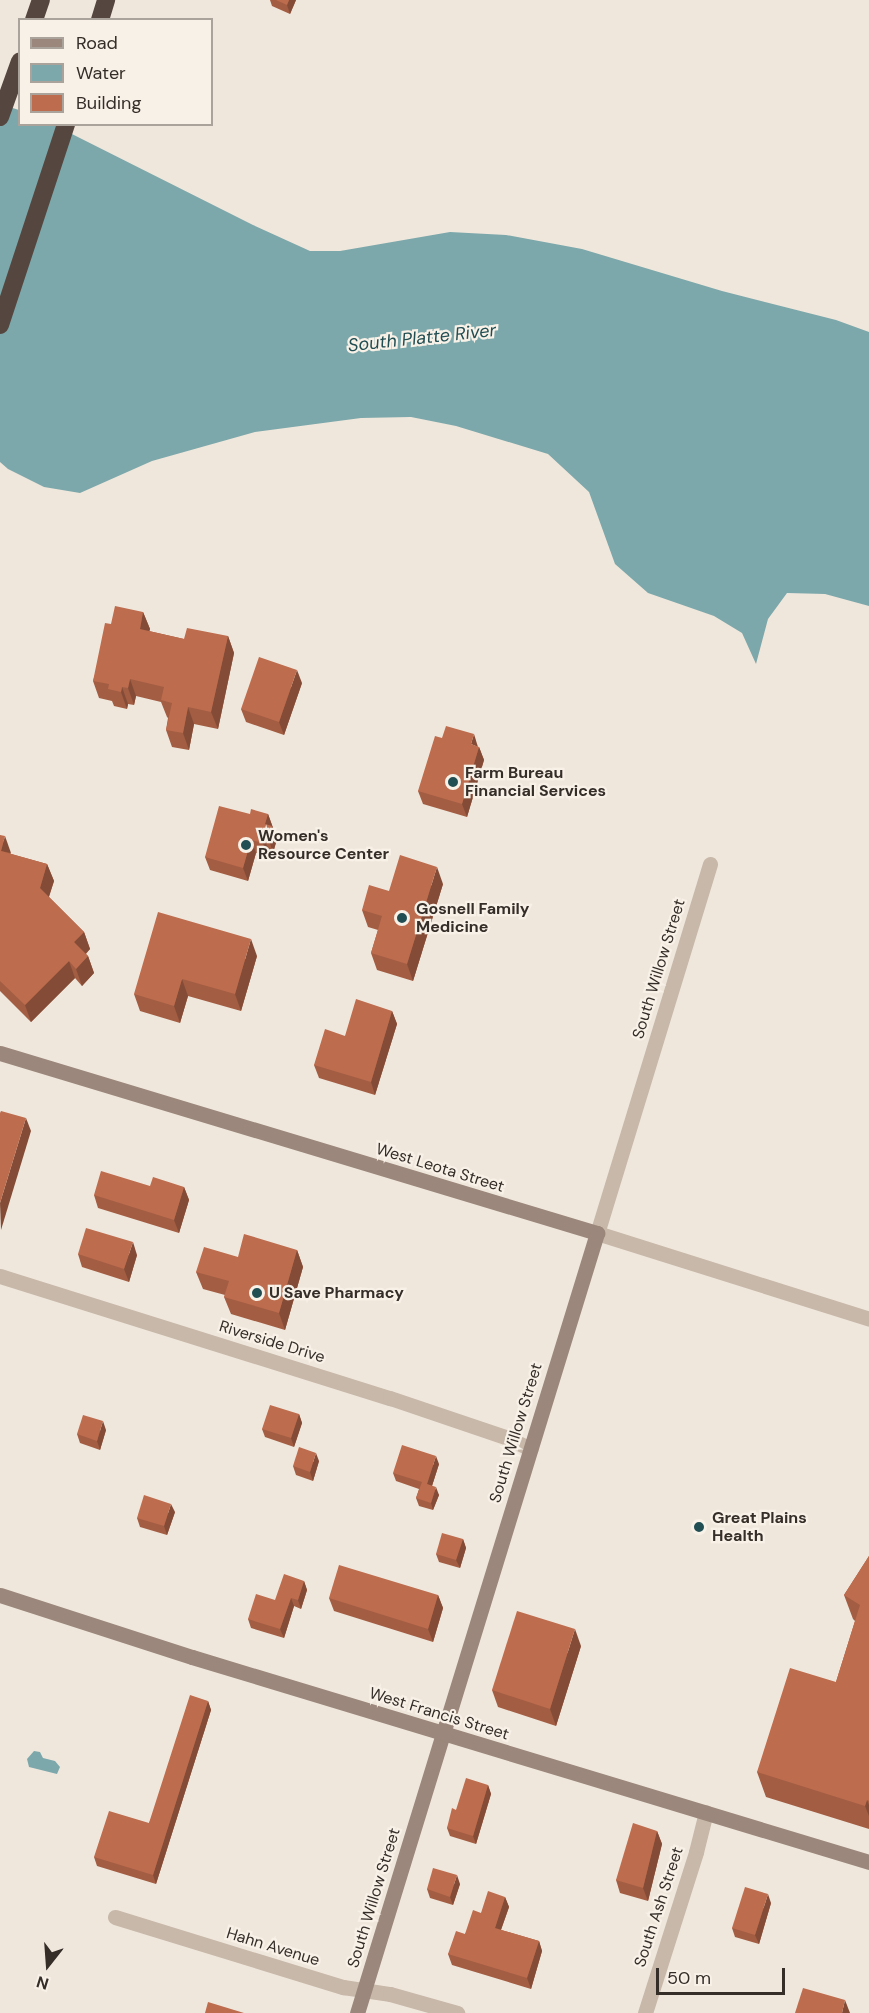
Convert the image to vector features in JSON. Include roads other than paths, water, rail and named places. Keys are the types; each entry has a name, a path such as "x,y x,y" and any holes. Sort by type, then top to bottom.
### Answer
{"highway":[{"path":"35,18 41,0"},
{"path":"101,18 106,0"},
{"path":"0,117 18,67"},
{"path":"0,325 65,126"}],"main road":[{"name":"West Leota Street","path":"0,1053 597,1233"},
{"name":"South Willow Street","path":"357,2013 597,1233"},
{"name":"West Francis Street","path":"0,1595 442,1734 869,1862"}],"street":[{"name":"South Willow Street","path":"597,1233 710,864"},
{"name":"West Leota Street","path":"597,1233 869,1319"},
{"name":"Riverside Drive","path":"0,1276 390,1398 508,1438 531,1449"},
{"name":"South Ash Street","path":"645,2013 696,1852 706,1812"},
{"name":"Hahn Avenue","path":"115,1917 343,1987 390,1994 457,2013"}],"water":[{"name":"South Platte River","path":"0,104 18,110 18,126 56,126 253,225 310,251 340,251 450,232 506,235 582,249 722,291 836,320 869,332 869,606 825,594 787,593 768,619 756,664 742,633 714,616 648,593 615,564 589,492 548,454 456,426 411,417 361,418 255,432 152,461 80,493 44,487 8,469 0,462"},
{"path":"34,1751 40,1752 43,1758 55,1761 60,1767 57,1774 29,1767 27,1759"}],"place":[{"name":"Farm Bureau Financial Services","path":"453,782"},
{"name":"Women's Resource Center","path":"246,845"},
{"name":"Gosnell Family Medicine","path":"402,918"},
{"name":"U Save Pharmacy","path":"257,1293"},
{"name":"Great Plains Health","path":"699,1527"}]}
